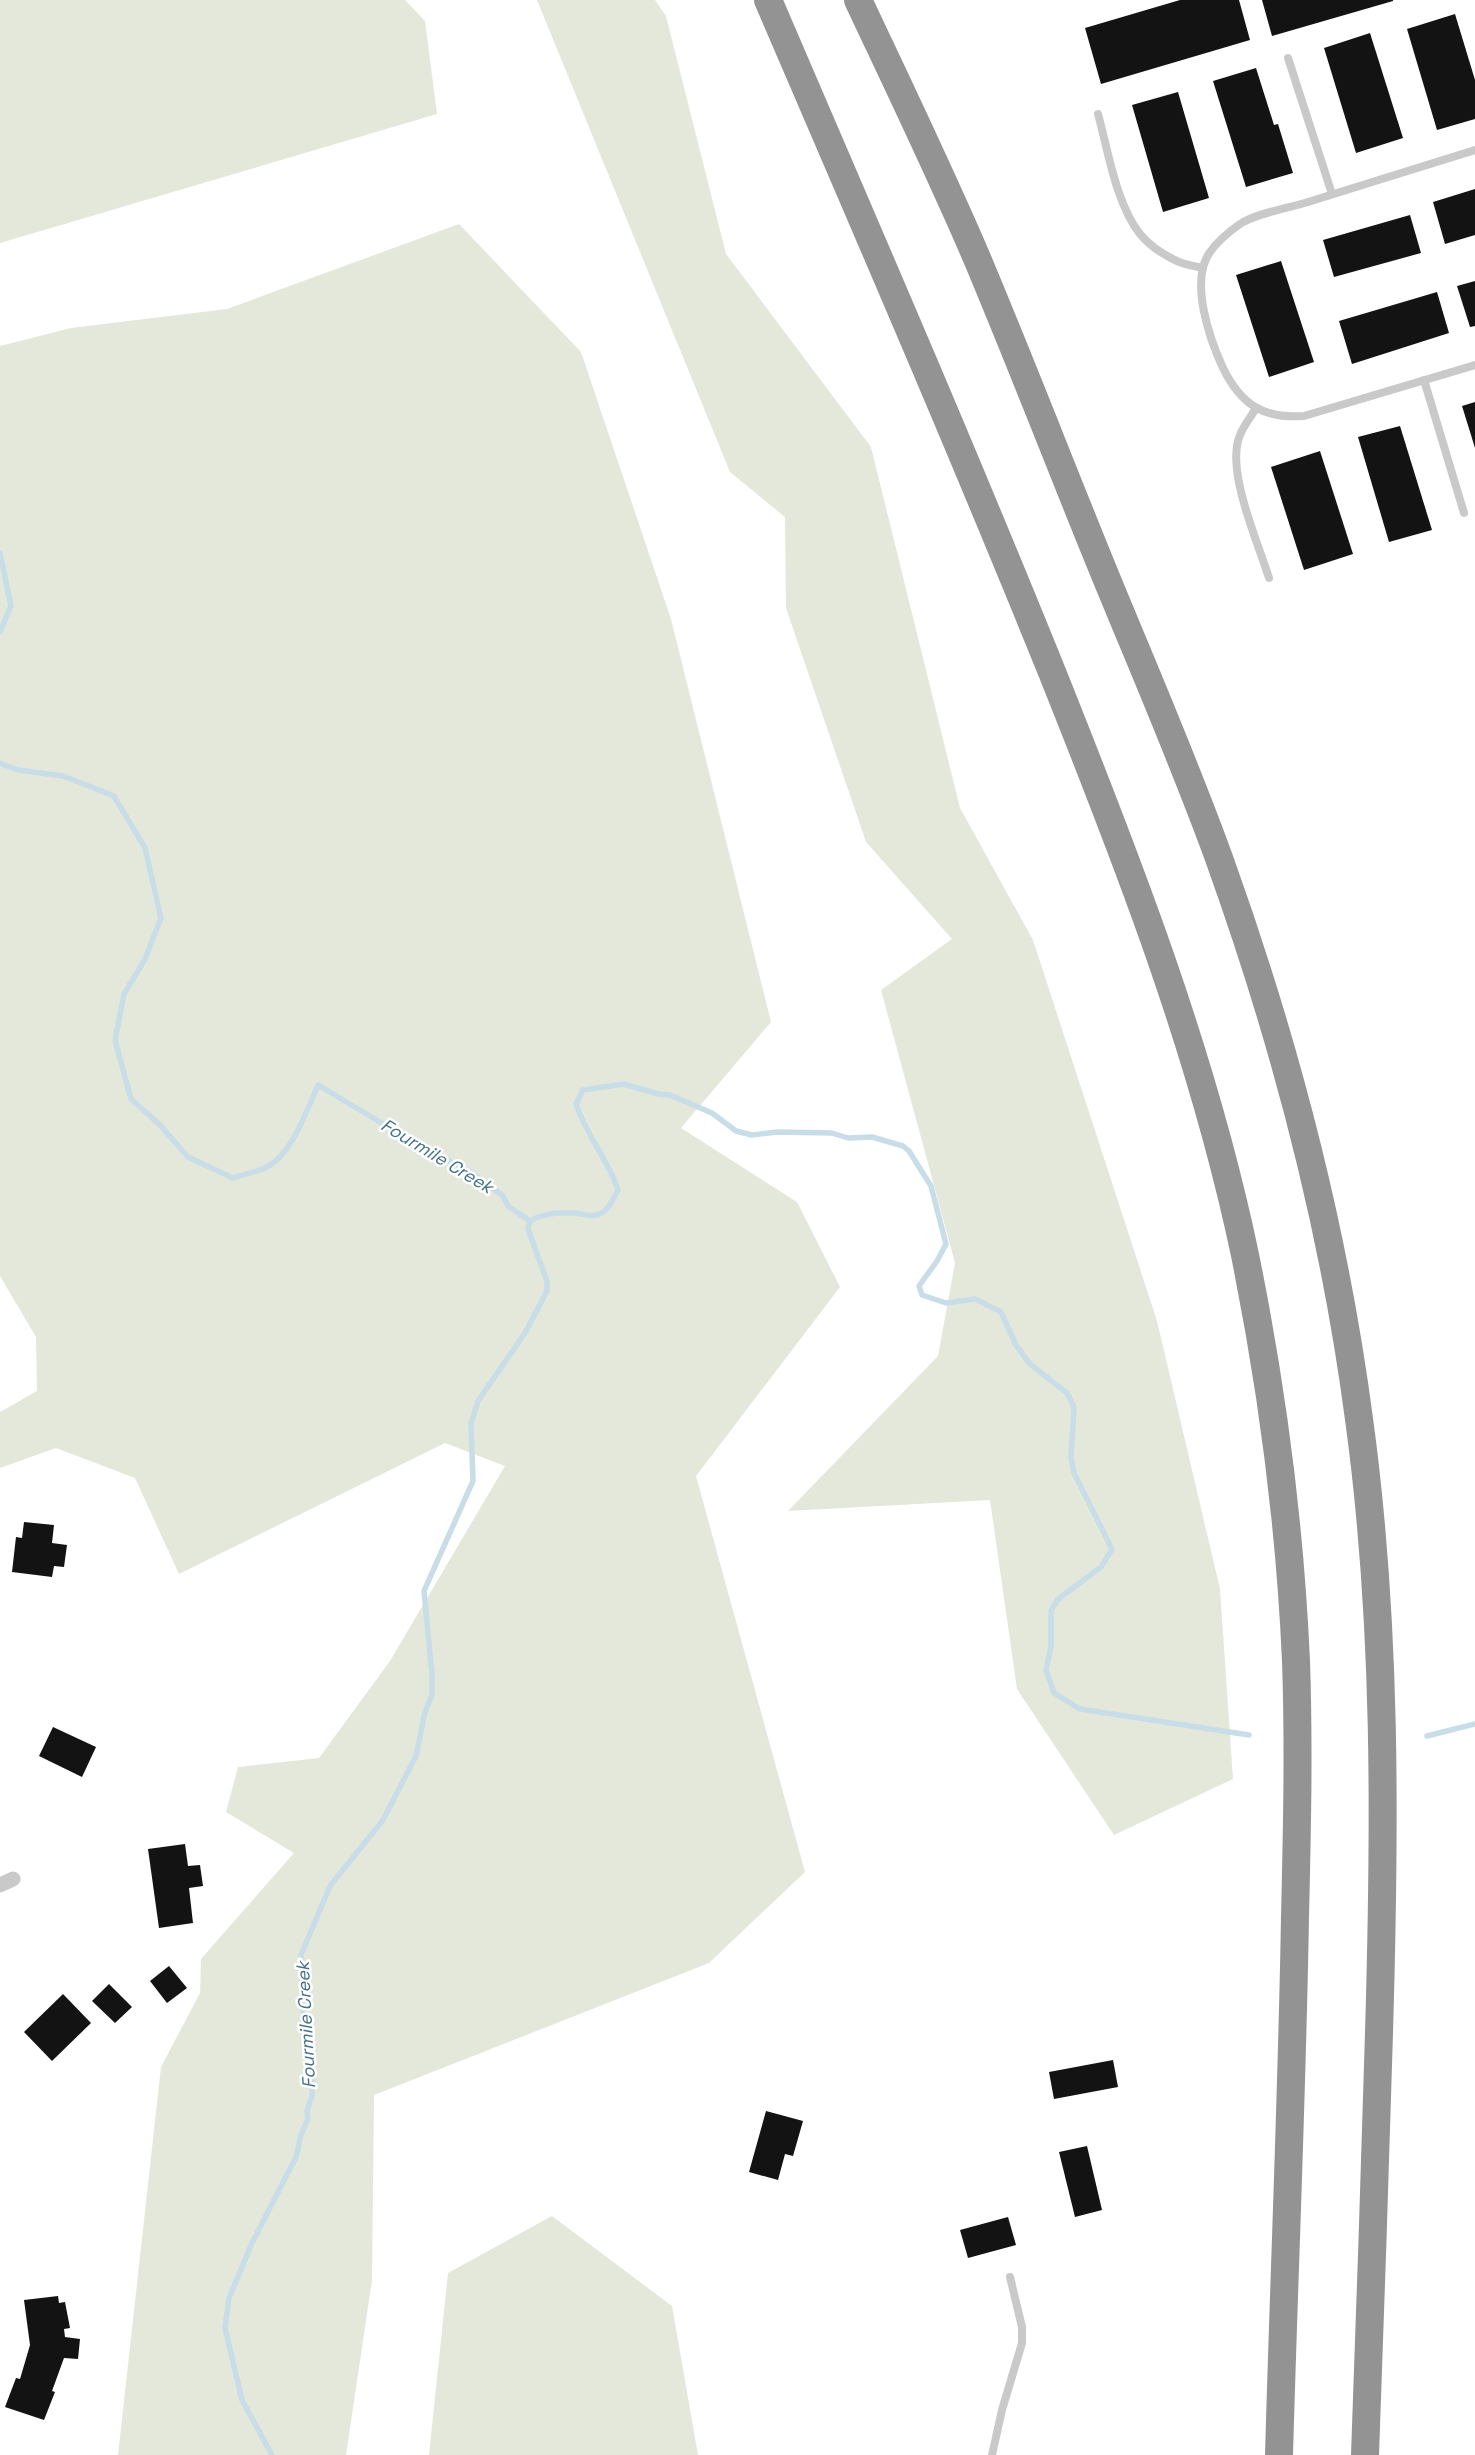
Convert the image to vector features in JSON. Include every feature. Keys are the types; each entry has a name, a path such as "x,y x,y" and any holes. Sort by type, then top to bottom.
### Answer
{"highway":[{"path":"768,0 892,287 1099,789 1189,1041 1219,1139 1246,1259 1269,1393 1285,1522 1296,1658 1298,1767 1293,2061 1278,2455"},
{"path":"858,0 974,253 1178,750 1221,863 1276,1028 1312,1170 1338,1289 1359,1414 1372,1522 1378,1592 1384,1777 1380,1989 1365,2455"}],"lane":[{"path":"1288,58 1332,194"},
{"path":"1098,114 1121,195 1129,216 1140,234 1178,262 1203,268"},
{"path":"1475,150 1241,223 1209,253 1201,275 1201,291 1215,349 1224,370 1244,400 1267,413 1285,417 1304,416 1475,365"},
{"path":"1424,380 1464,513"},
{"path":"1256,408 1240,436 1237,452 1237,479 1269,578"},
{"path":"992,2455 1002,2410 1022,2343 1022,2327 1010,2277"}],"shaded area":[{"path":"0,0 405,0 425,21 437,114 0,243"},
{"path":"537,0 655,0 666,16 726,254 871,447 960,808 1033,940 1157,1321 1220,1589 1233,1779 1114,1835 1017,1689 990,1500 788,1511 938,1356 955,1263 881,990 952,939 866,842 786,608 785,517 730,472"},
{"path":"459,224 581,352 671,619 771,1022 681,1128 797,1202 840,1287 696,1476 805,1872 709,1963 374,2095 372,2280 346,2455 118,2455 161,2067 200,1993 201,1959 294,1853 226,1812 238,1767 319,1758 390,1661 505,1466 445,1443 179,1574 135,1478 56,1448 0,1468 0,1412 37,1391 36,1337 0,1276 0,346 71,328 227,309"},
{"path":"552,2216 672,2306 698,2455 429,2455 448,2273"}],"building":[{"path":"1180,0 1239,0 1250,40 1101,84 1085,28"},
{"path":"1262,0 1393,0 1393,1 1272,36"},
{"path":"1455,14 1475,80 1475,119 1437,130 1407,29"},
{"path":"1370,33 1403,138 1356,153 1324,48"},
{"path":"1256,68 1274,125 1278,124 1293,173 1246,187 1213,81"},
{"path":"1178,92 1209,198 1163,212 1132,105"},
{"path":"1475,189 1475,235 1445,244 1433,202"},
{"path":"1410,215 1421,253 1334,277 1323,240"},
{"path":"1281,261 1314,362 1269,377 1236,275"},
{"path":"1475,281 1475,326 1470,327 1457,286"},
{"path":"1437,292 1449,333 1352,364 1339,321"},
{"path":"1475,402 1475,448 1462,406"},
{"path":"1400,426 1432,530 1389,542 1358,437"},
{"path":"1320,451 1353,554 1304,570 1271,467"},
{"path":"24,1522 54,1525 52,1543 67,1545 64,1567 54,1566 52,1577 12,1572 16,1537 22,1538"},
{"path":"53,1727 96,1747 82,1777 39,1756"},
{"path":"185,1844 188,1866 200,1865 203,1886 189,1888 193,1923 159,1928 148,1849"},
{"path":"169,1966 187,1988 167,2003 150,1981"},
{"path":"109,1984 132,2007 115,2023 92,2001"},
{"path":"63,1994 91,2023 52,2061 24,2032"},
{"path":"1113,2060 1118,2087 1054,2099 1049,2072"},
{"path":"766,2111 803,2121 793,2156 785,2154 778,2180 749,2172"},
{"path":"1087,2146 1102,2210 1075,2217 1059,2152"},
{"path":"1008,2217 1016,2245 968,2258 960,2230"},
{"path":"58,2296 59,2303 65,2302 70,2328 64,2329 65,2337 80,2339 78,2359 64,2358 52,2391 55,2392 44,2420 5,2407 16,2378 20,2379 30,2345 24,2300"}],"waterway":[{"name":"Fourmile Creek","path":"0,553 11,606 0,632"},
{"name":"Fourmile Creek","path":"0,763 18,770 63,776 114,796 145,848 161,918 145,959 124,994 115,1040 131,1099 160,1125 188,1157 233,1178 267,1167 276,1161 291,1142 304,1119 318,1085 415,1143 472,1173 503,1196 508,1206 530,1221"},
{"path":"530,1221 540,1216 558,1213 592,1215 602,1213 612,1202 618,1190 609,1168 585,1126 576,1104 583,1090 624,1084 658,1094 670,1095 712,1113 736,1131 752,1135 777,1132 832,1133 848,1138 872,1137 903,1146 909,1151 931,1186 946,1244 937,1261 919,1286 922,1295 946,1303 975,1299 1001,1312 1016,1345 1030,1364 1067,1393 1074,1407 1071,1458 1074,1473 1112,1549 1101,1567 1057,1600 1051,1611 1051,1647 1046,1670 1054,1693 1080,1709 1249,1735"},
{"name":"Fourmile Creek","path":"272,2455 242,2400 225,2328 229,2298 252,2243 296,2157 301,2135 308,2119 307,2111 312,2096 313,2075 302,2002 301,1955 330,1886 383,1820 416,1756 425,1712 432,1695 432,1674 424,1591 473,1481 471,1424 478,1401 525,1333 547,1291 547,1281 528,1229 530,1221"},
{"path":"1427,1736 1475,1724"}]}
